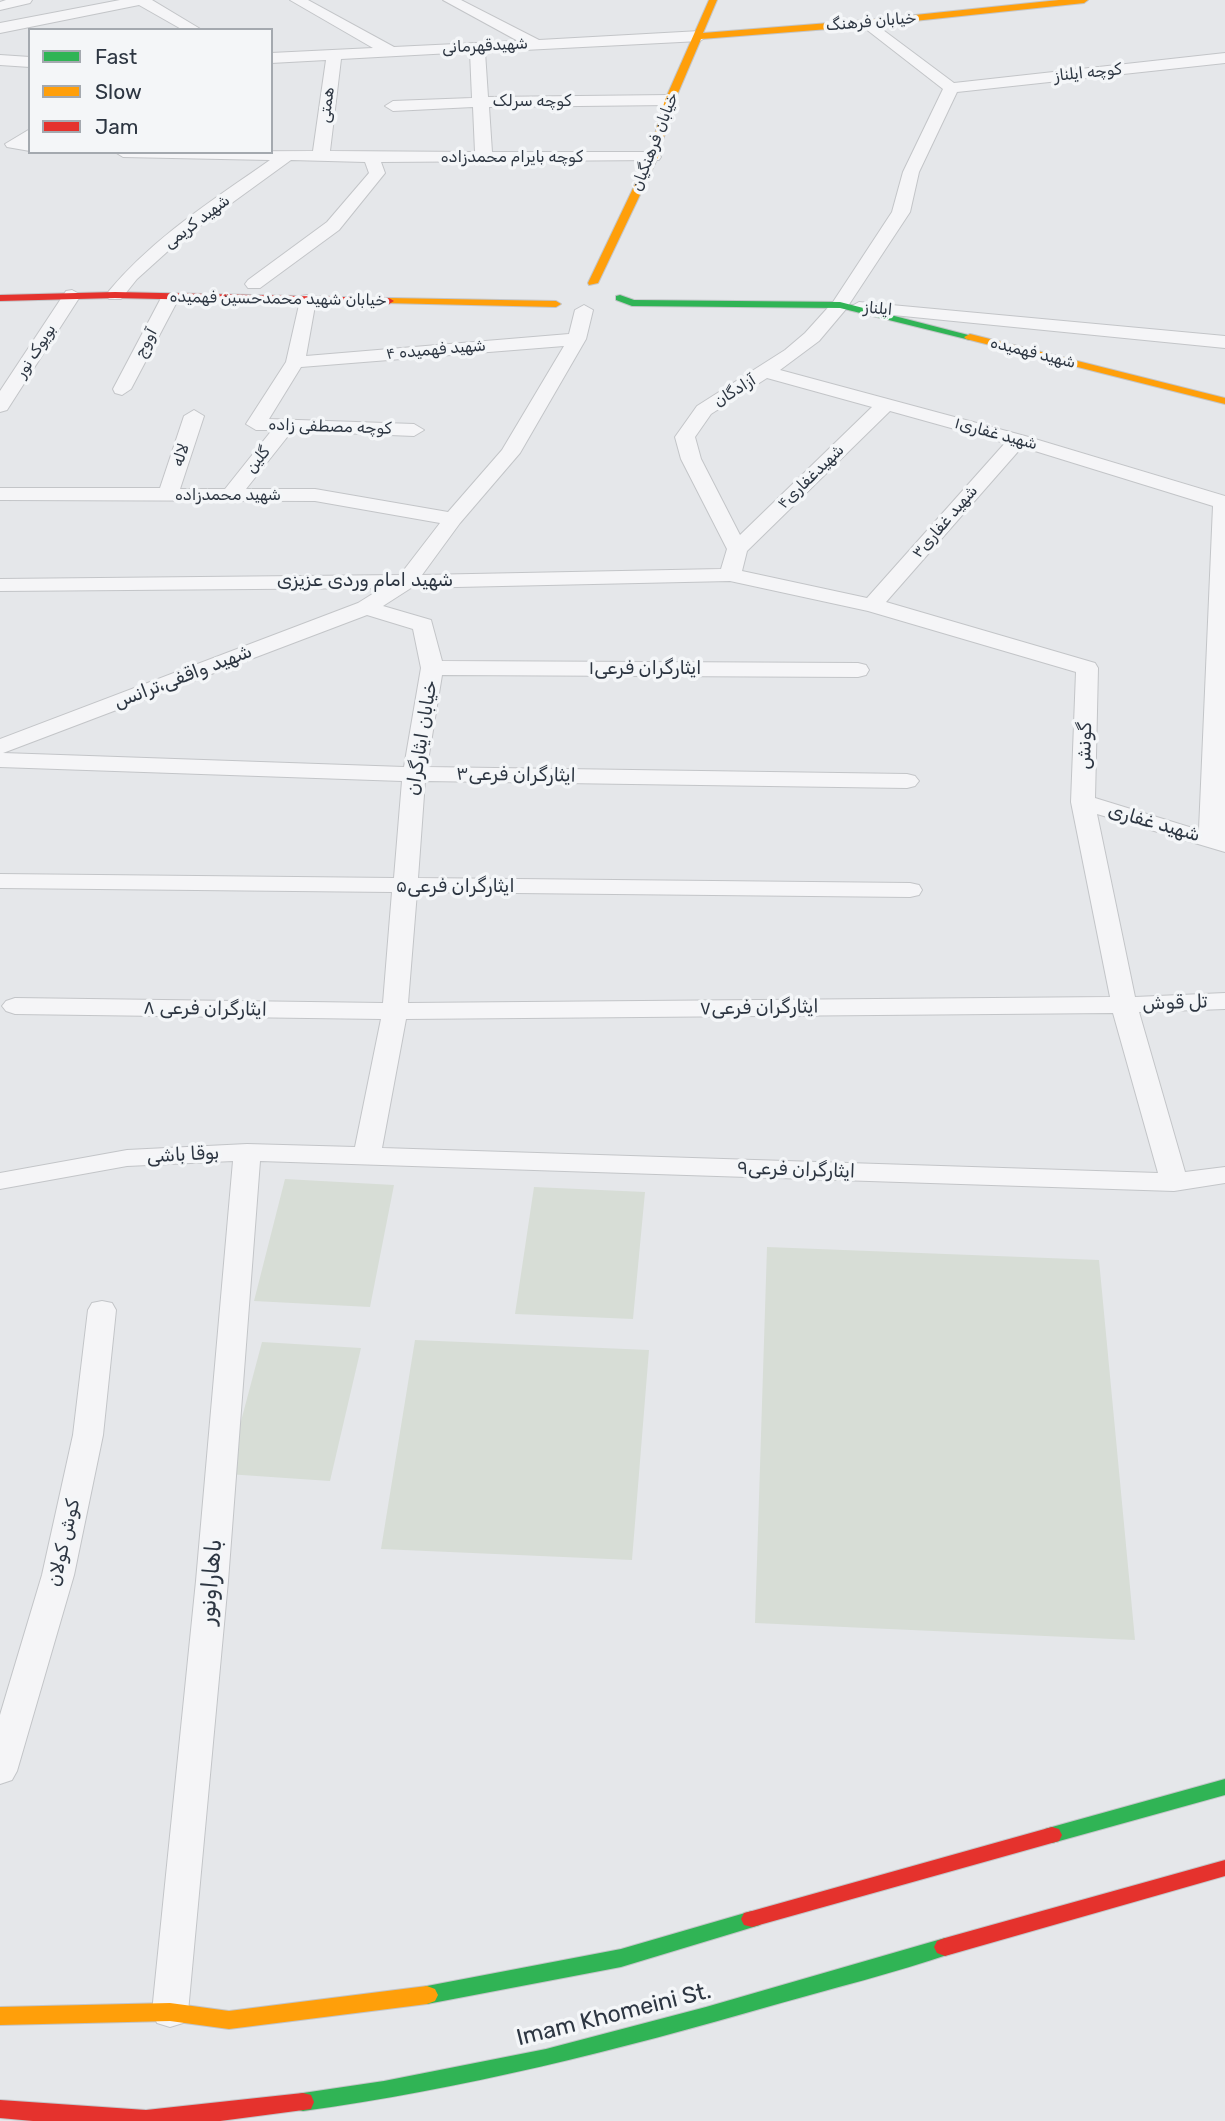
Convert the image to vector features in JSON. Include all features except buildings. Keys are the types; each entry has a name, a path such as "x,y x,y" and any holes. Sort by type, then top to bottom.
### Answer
{"main road":[{"name":"خیابان فرهنگیان","path":"593,283 653,157 670,100 700,36 713,0"},
{"name":"خیابان فرهنگ","path":"700,36 867,23 1084,0"},
{"name":"خیابان شهید محمدحسین فهمیده","path":"101,279 556,294"},
{"path":"0,283 38,281"},
{"path":"576,282 615,289 602,306"},
{"name":"خیابان شهید محمدحسین فهمیده","path":"0,298 70,284 115,295 170,298 307,300 556,294"},
{"path":"556,294 602,306 632,303 840,306"},
{"name":"شهید فهمیده","path":"840,306 1225,401"},
{"path":"0,2016 170,2012 229,2020 418,1997 621,1958 886,1880 1225,1787"},
{"name":"Imam Khomeini St.","path":"0,2109 146,2120 380,2093 595,2046 1225,1868"}],"street":[{"path":"0,6 25,0"},
{"path":"0,28 142,0 191,28"},
{"path":"297,0 391,52"},
{"path":"450,0 536,43"},
{"path":"867,23 951,88"},
{"name":"شهیدقهرمانی","path":"273,58 700,36"},
{"path":"477,47 484,157"},
{"name":"همتی","path":"321,156 334,54"},
{"name":"کوچه ایلناز","path":"951,88 1225,58"},
{"path":"0,60 28,62"},
{"name":"ایلناز","path":"951,88 911,172 901,212 840,306 1225,342"},
{"name":"کوچه سرلک","path":"393,106 670,100"},
{"path":"28,135 13,144 28,146"},
{"name":"کوچه بایرام محمدزاده","path":"187,154 285,157 653,157"},
{"name":"شهید کریمی","path":"115,295 127,278 176,237 285,157"},
{"path":"254,284 333,226 377,173 371,157"},
{"name":"بویوک نور","path":"0,406 70,284"},
{"name":"آووج","path":"122,389 170,298"},
{"name":"کوچه مصطفی زاده","path":"307,300 295,362 256,424 414,430"},
{"path":"366,608 407,581 453,519 510,453 577,339 602,306"},
{"name":"آزادگان","path":"737,549 691,459 685,438 704,410 766,372 812,337 840,306"},
{"name":"شهید فهمیده ۴","path":"295,362 577,339"},
{"name":"شهید غفاری۱","path":"766,372 1018,440 1224,502"},
{"name":"شهیدغفاری۴","path":"737,549 885,404"},
{"name":"لاله","path":"169,495 194,416"},
{"name":"گلین","path":"230,495 287,425"},
{"name":"شهید غفاری۳","path":"872,605 1018,440"},
{"name":"شهید محمدزاده","path":"0,494 316,495 453,519"},
{"path":"1218,843 1224,502"},
{"path":"730,575 737,549"},
{"name":"گونش","path":"730,575 872,605 1087,668 1083,802 1124,1005 1174,1182"},
{"name":"شهید امام وردی عزیزی","path":"0,585 730,575"},
{"name":"خیابان ایثارگران","path":"366,608 423,625 432,668 414,774 395,1011 368,1157"},
{"name":"شهید واقفی،ترانس","path":"0,747 366,608"},
{"name":"ایثارگران فرعی۱","path":"432,668 858,670"},
{"name":"ایثارگران فرعی۳","path":"0,761 414,774 907,781"},
{"name":"شهید غفاری","path":"1083,802 1218,843"},
{"name":"ایثارگران فرعی۵","path":"0,881 911,890"},
{"name":"تل قوش","path":"1124,1005 1225,1001"},
{"name":"ایثارگران فرعی۷","path":"395,1011 1124,1005"},
{"name":"ایثارگران فرعی ۸","path":"15,1006 395,1011"},
{"name":"بوقا باشی","path":"0,1181 127,1158 247,1152 368,1157"},
{"name":"باهاراونور","path":"170,2012 212,1581 247,1152"},
{"name":"ایثارگران فرعی۹","path":"368,1157 1174,1182 1225,1175"},
{"name":"کوش کولان","path":"0,1771 58,1575 88,1435 102,1311"}],"shaded area":[{"path":"285,1179 394,1185 370,1307 254,1301"},
{"path":"534,1187 645,1192 633,1319 515,1314"},
{"path":"767,1247 1099,1260 1135,1640 755,1623"},
{"path":"415,1340 649,1350 632,1560 381,1549"},
{"path":"262,1342 361,1348 330,1481 227,1474"}],"traffic: fast":[{"path":"620,298 632,303 840,305 970,337"},
{"path":"1052,1835 1225,1787"},
{"path":"427,1995 621,1958 752,1919"},
{"path":"303,2102 384,2091 546,2058 706,2016 945,1947"}],"traffic: slow":[{"path":"593,283 653,157 670,100 713,0"},
{"path":"700,36 867,23 1084,0"},
{"path":"389,301 556,304"},
{"path":"970,337 1225,401"},
{"path":"0,2016 170,2012 229,2020 427,1995"}],"traffic: jam":[{"path":"0,298 115,295 389,301"},
{"path":"752,1919 1052,1835"},
{"path":"945,1947 1225,1868"},
{"path":"0,2109 146,2120 303,2102"}]}
